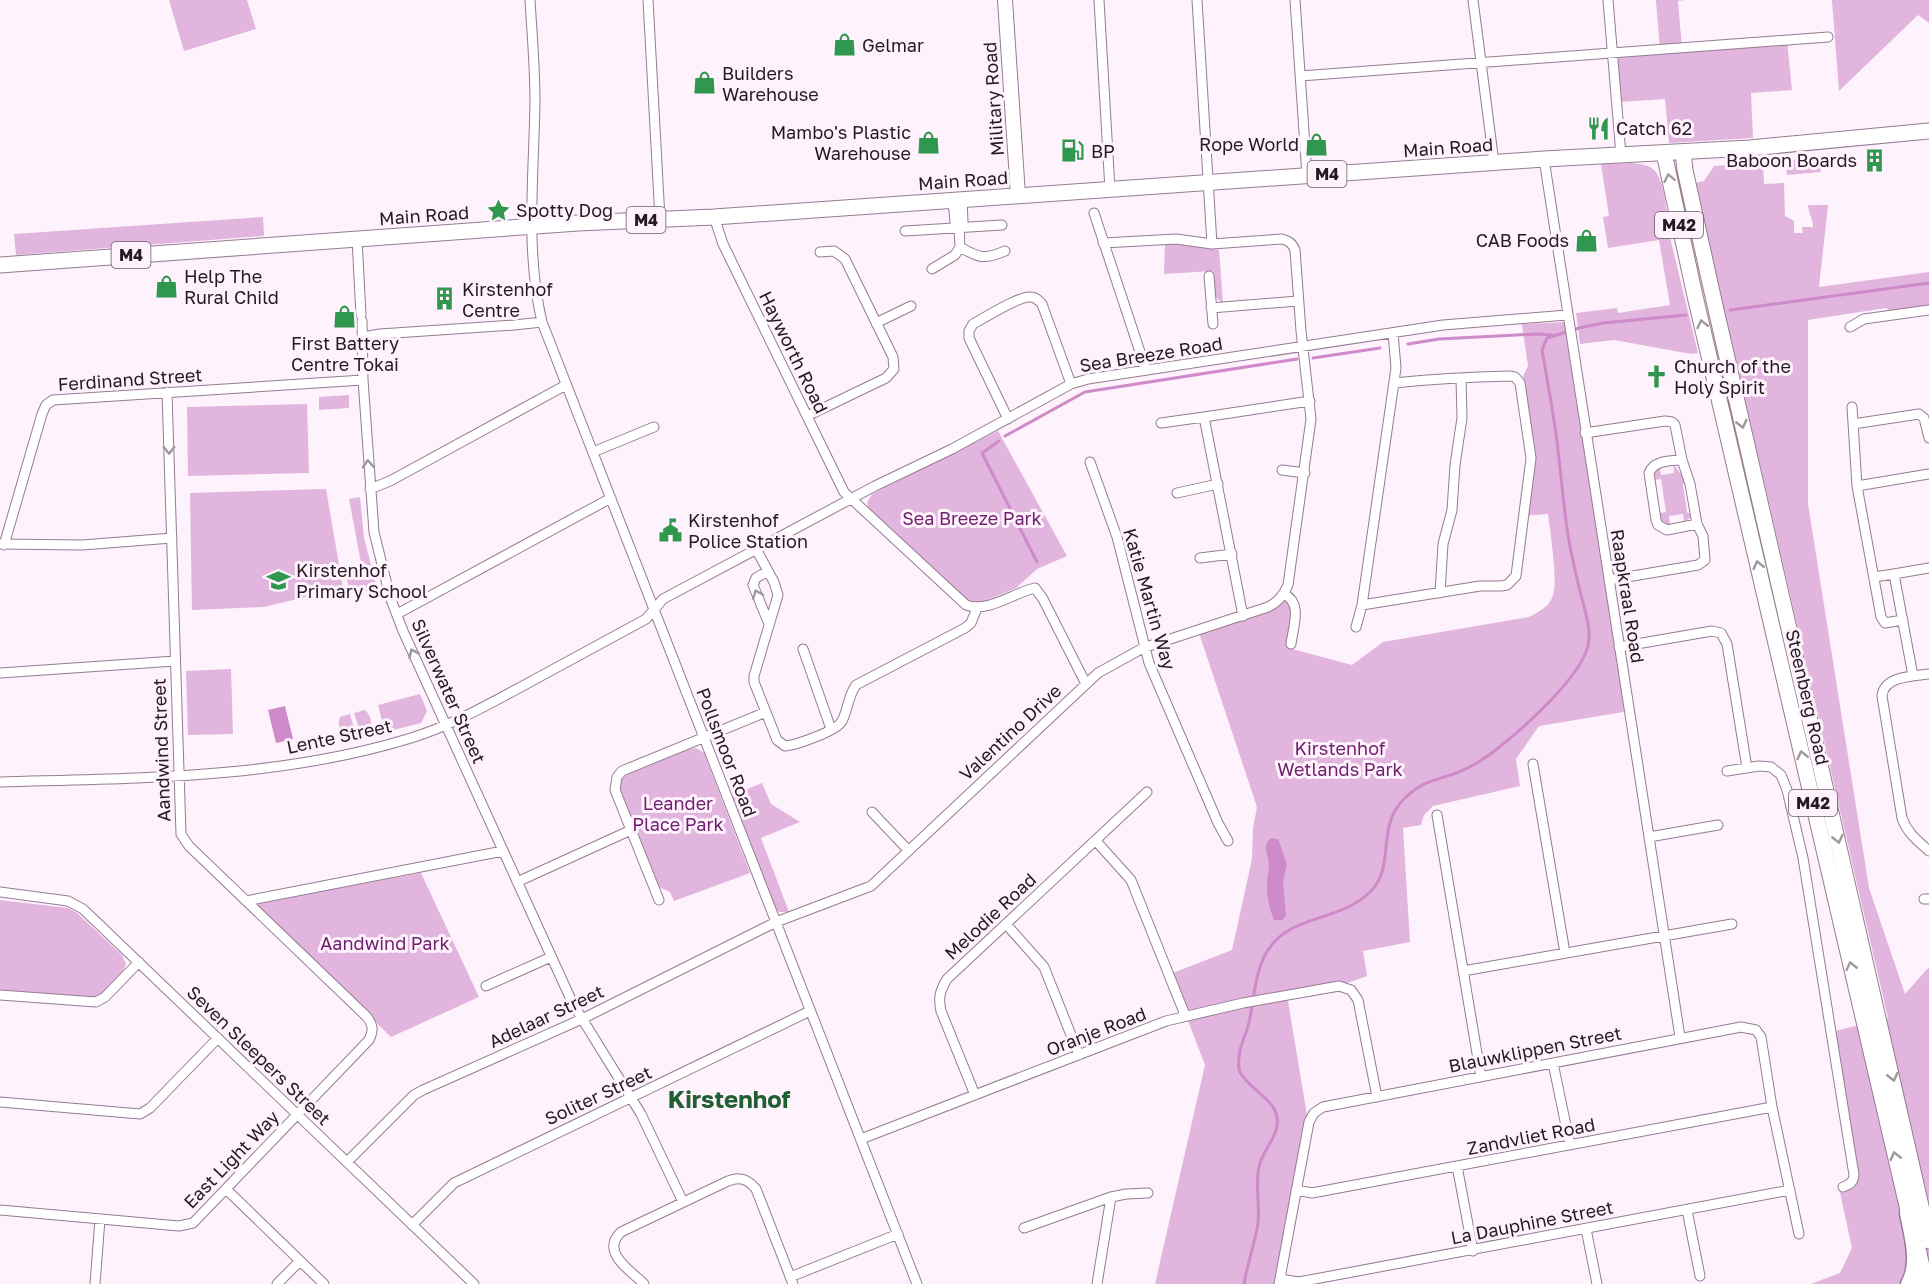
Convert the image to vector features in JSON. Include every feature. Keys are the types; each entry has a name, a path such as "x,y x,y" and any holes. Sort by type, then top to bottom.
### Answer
{"highway":[{"path":"1908,1213 1915,1255 1909,1284"}],"main road":[{"name":"Military Road","path":"1005,0 1018,195"},
{"name":"Main Road","path":"0,265 1544,159 1774,146 1929,130"},
{"name":"Steenberg Road","path":"1683,152 1712,292 1929,1241"},
{"name":"Steenberg Road","path":"1664,153 1695,296 1926,1284"}],"street":[{"name":"Pollsmoor Road","path":"530,0 535,99 532,227 535,288 542,322 917,1284"},
{"path":"648,0 660,219"},
{"path":"1099,0 1110,190"},
{"path":"1197,0 1212,244"},
{"path":"1295,0 1307,176"},
{"path":"1473,0 1494,163"},
{"path":"1608,0 1621,155"},
{"path":"1300,76 1828,37"},
{"name":"Raapkraal Road","path":"1544,159 1680,1037"},
{"path":"932,268 955,255 960,247 959,227 963,222 958,200"},
{"path":"1094,213 1146,370"},
{"name":"Hayworth Road","path":"714,217 723,244 844,492 961,601 977,608"},
{"path":"905,231 1002,225"},
{"name":"Silverwater Street","path":"357,239 370,489 379,555 397,614 573,1005 632,1098 683,1202"},
{"path":"1103,243 1176,239 1212,244 1282,239 1290,242 1295,250 1298,301 1311,419 1288,585 1284,594 1294,601 1296,608 1291,644"},
{"path":"960,247 977,257 993,256 1005,251"},
{"path":"807,416 891,375 894,369 894,359 845,259 834,251 820,252"},
{"path":"1209,276 1213,324"},
{"path":"1008,419 970,343 968,335 973,324 1022,298 1033,296 1042,304 1071,384"},
{"path":"1211,308 1298,301"},
{"path":"876,323 911,306"},
{"path":"1850,327 1864,319 1929,310"},
{"name":"Sea Breeze Road","path":"654,611 663,599 1071,384 1088,379 1443,325 1567,318"},
{"path":"363,340 380,333 514,326 542,322"},
{"path":"1356,627 1362,605 1396,368 1393,333"},
{"path":"1362,605 1480,586 1507,585 1516,576 1531,458 1518,379 1511,376 1440,378 1394,383"},
{"path":"1440,593 1443,544 1452,510 1455,465 1462,418 1461,379"},
{"name":"Ferdinand Street","path":"2,544 42,414 49,402 60,398 363,380"},
{"path":"370,489 390,481 566,385"},
{"name":"Aandwind Street","path":"167,392 180,834 189,846 366,1016 372,1027"},
{"path":"1161,423 1310,400"},
{"path":"1852,407 1857,486 1883,622 1903,620"},
{"path":"1853,424 1919,414 1924,418 1929,438"},
{"path":"1204,417 1244,616"},
{"path":"1585,434 1669,421 1677,429 1697,524 1703,536 1706,555 1702,564 1609,580"},
{"path":"592,452 654,428"},
{"path":"1682,460 1658,463 1650,468 1656,520 1658,525 1666,530 1697,524"},
{"name":"Katie Martin Way","path":"1090,462 1120,548 1143,648 1218,823 1228,841"},
{"path":"1282,471 1305,473"},
{"path":"1857,486 1929,474"},
{"path":"1177,493 1218,484"},
{"path":"397,614 610,498"},
{"path":"2,544 82,545 171,538"},
{"path":"756,549 778,595 753,679 777,740 785,746 831,729 841,722 856,685 965,628 971,623 977,608 1035,588 1043,599 1086,684"},
{"path":"1200,558 1232,554"},
{"path":"1874,577 1929,568"},
{"path":"768,571 756,578 753,585 769,624"},
{"path":"1894,574 1913,676"},
{"name":"Valentino Drive","path":"776,922 871,886 1098,673 1143,648 1268,607 1284,594"},
{"name":"Lente Street","path":"0,782 178,776 268,767 329,758 410,738 445,725 511,692 646,619 654,611"},
{"path":"1619,647 1713,631 1721,633 1727,644 1747,768"},
{"path":"803,649 831,729"},
{"path":"0,673 175,661"},
{"path":"1929,674 1890,682 1883,689 1882,696 1902,819 1911,835 1929,851"},
{"path":"659,900 615,790 619,774 766,712"},
{"path":"1533,764 1565,953"},
{"path":"1727,771 1771,767 1781,775 1787,790 1803,858 1854,1175 1851,1184 1844,1186"},
{"name":"Melodie Road","path":"975,1095 941,1011 939,996 947,979 1147,792"},
{"path":"872,812 908,850"},
{"path":"1437,815 1481,1077"},
{"path":"1649,837 1718,825"},
{"path":"517,882 630,830"},
{"path":"1096,841 1131,880 1185,1015"},
{"path":"246,901 503,851"},
{"name":"Seven Sleepers Street","path":"0,892 77,904 474,1284"},
{"name":"Adelaar Street","path":"347,1162 414,1095 582,1019 776,922"},
{"path":"1006,924 1044,967 1079,1055"},
{"path":"1463,971 1732,924"},
{"path":"486,986 551,957"},
{"path":"0,995 96,1002 105,998 139,962"},
{"name":"Oranje Road","path":"861,1139 1166,1021 1246,1002 1339,986 1351,990 1358,1000 1377,1097"},
{"name":"Soliter Street","path":"412,1225 454,1183 810,1011"},
{"name":"East Light Way","path":"0,1210 187,1225 226,1190 369,1040 372,1027"},
{"name":"Blauwklippen Street","path":"1296,1190 1309,1122 1314,1113 1323,1107 1680,1037 1741,1027 1756,1030 1761,1037 1772,1107"},
{"path":"0,1102 140,1113 150,1108 218,1038"},
{"path":"1553,1063 1570,1145"},
{"path":"1772,1107 1798,1234"},
{"name":"Zandvliet Road","path":"1296,1190 1312,1193 1772,1107"},
{"path":"1457,1166 1473,1251"},
{"path":"644,1284 616,1257 615,1240 621,1232 734,1178 747,1180 756,1189 792,1280 897,1234"},
{"path":"226,1190 324,1284"},
{"path":"1280,1282 1296,1190"},
{"name":"La Dauphine Street","path":"1280,1282 1299,1282 1473,1251 1790,1190"},
{"path":"1024,1227 1111,1197 1148,1193"},
{"path":"1097,1284 1111,1197"},
{"path":"1687,1210 1700,1276"},
{"path":"94,1284 100,1219"},
{"path":"1586,1229 1597,1284"},
{"path":"277,1284 300,1261"}],"green space":[{"path":"169,0 247,0 256,29 184,51"},
{"path":"1656,0 1684,0 1678,1 1682,48 1787,40 1792,90 1751,93 1753,138 1669,143 1665,99 1620,102 1616,62 1621,56 1660,50"},
{"path":"1832,0 1929,0 1929,23 1918,15 1839,91"},
{"path":"1820,158 1821,172 1787,175 1786,160"},
{"path":"1763,162 1764,184 1784,183 1785,216 1794,221 1794,233 1803,233 1802,227 1813,227 1808,205 1828,205 1819,287 1929,272 1929,306 1891,311 1886,308 1808,320 1808,504 1869,888 1905,994 1929,967 1929,1284 1811,1284 1840,1273 1852,1248 1839,1188 1854,1181 1831,1032 1888,1018 1695,183 1704,181 1714,166"},
{"path":"1632,163 1652,168 1663,189 1668,229 1698,353 1691,354 1614,340 1580,344 1576,313 1617,308 1618,313 1670,305 1659,240 1608,248 1603,217 1609,216 1601,164"},
{"path":"263,217 263,236 16,255 14,234"},
{"path":"1180,243 1219,250 1223,303 1215,293 1213,271 1164,274 1165,244"},
{"name":"Kirstenhof Wetlands Park","path":"1568,322 1629,711 1539,726 1516,759 1520,786 1433,806 1424,815 1421,825 1403,828 1410,942 1363,951 1367,976 1339,986 1287,995 1307,1115 1274,1284 1155,1284 1205,1065 1170,974 1232,950 1252,859 1253,828 1257,807 1198,630 1268,607 1284,594 1294,601 1292,649 1352,665 1383,642 1529,617 1544,608 1553,595 1554,568 1548,514 1524,516 1531,458 1520,383 1528,366 1522,324"},
{"path":"349,395 349,408 319,410 319,397"},
{"path":"307,404 309,473 188,476 187,407"},
{"name":"Sea Breeze Park","path":"998,431 1067,556 1037,569 1016,588 980,603 971,603 870,512 867,503 872,494"},
{"path":"1673,464 1685,479 1683,485 1690,518 1684,522 1683,514 1669,516 1670,524 1663,524 1659,513 1666,512 1661,479 1654,480 1655,469 1660,467 1661,475 1674,473"},
{"path":"326,489 343,588 264,607 192,610 190,493"},
{"path":"360,497 364,538 377,588 354,594 353,591 350,592 346,576 363,573 349,499"},
{"path":"231,669 233,734 188,735 186,671"},
{"path":"420,694 427,711 421,723 385,732 378,705"},
{"path":"365,710 370,717 371,724 362,737 354,713"},
{"path":"350,714 357,739 344,735 339,726 340,717"},
{"name":"Leander Place Park","path":"696,748 704,753 750,873 674,901 670,892 659,887 620,790 620,781 625,773"},
{"path":"762,783 771,804 800,822 761,838 789,912 779,912 773,907 730,796"},
{"name":"Aandwind Park","path":"421,873 479,997 391,1037 254,903"},
{"path":"0,900 68,908 77,913 122,955 126,964 124,969 112,985 91,1000 0,991"}],"shaded area":[{"path":"285,706 293,739 276,743 268,710"},
{"path":"1271,838 1278,839 1287,864 1283,882 1286,916 1282,920 1274,920 1267,896 1269,866 1266,845"}],"waterway":[{"path":"1730,310 1929,283"},
{"path":"1244,1284 1258,1223 1259,1167 1277,1126 1274,1109 1245,1079 1240,1072 1238,1061 1264,957 1285,932 1358,902 1371,891 1383,870 1391,821 1396,809 1405,798 1426,783 1472,766 1498,748 1552,699 1575,672 1583,658 1588,646 1588,625 1567,528 1556,434 1542,350 1547,338 1603,323 1686,315"},
{"path":"1408,344 1439,339 1552,335"},
{"path":"1313,358 1380,348"},
{"path":"1005,436 1085,392 1297,359"},
{"path":"999,441 982,453 1037,562"}],"place":[{"name":"Gelmar","path":"844,45"},
{"name":"Builders Warehouse","path":"704,83"},
{"name":"Catch 62","path":"1598,128"},
{"name":"Mambo's Plastic Warehouse","path":"929,142"},
{"name":"Rope World","path":"1317,144"},
{"name":"BP","path":"1073,151"},
{"name":"Baboon Boards","path":"1875,160"},
{"name":"Spotty Dog","path":"498,210"},
{"name":"CAB Foods","path":"1587,240"},
{"name":"Help The Rural Child","path":"166,286"},
{"name":"Kirstenhof Centre","path":"444,299"},
{"name":"First Battery Centre Tokai","path":"345,317"},
{"name":"Church of the Holy Spirit","path":"1656,376"},
{"name":"Kirstenhof Police Station","path":"670,530"},
{"name":"Kirstenhof Primary School","path":"278,580"}],"district":[{"name":"Kirstenhof","path":"729,1098"}]}
